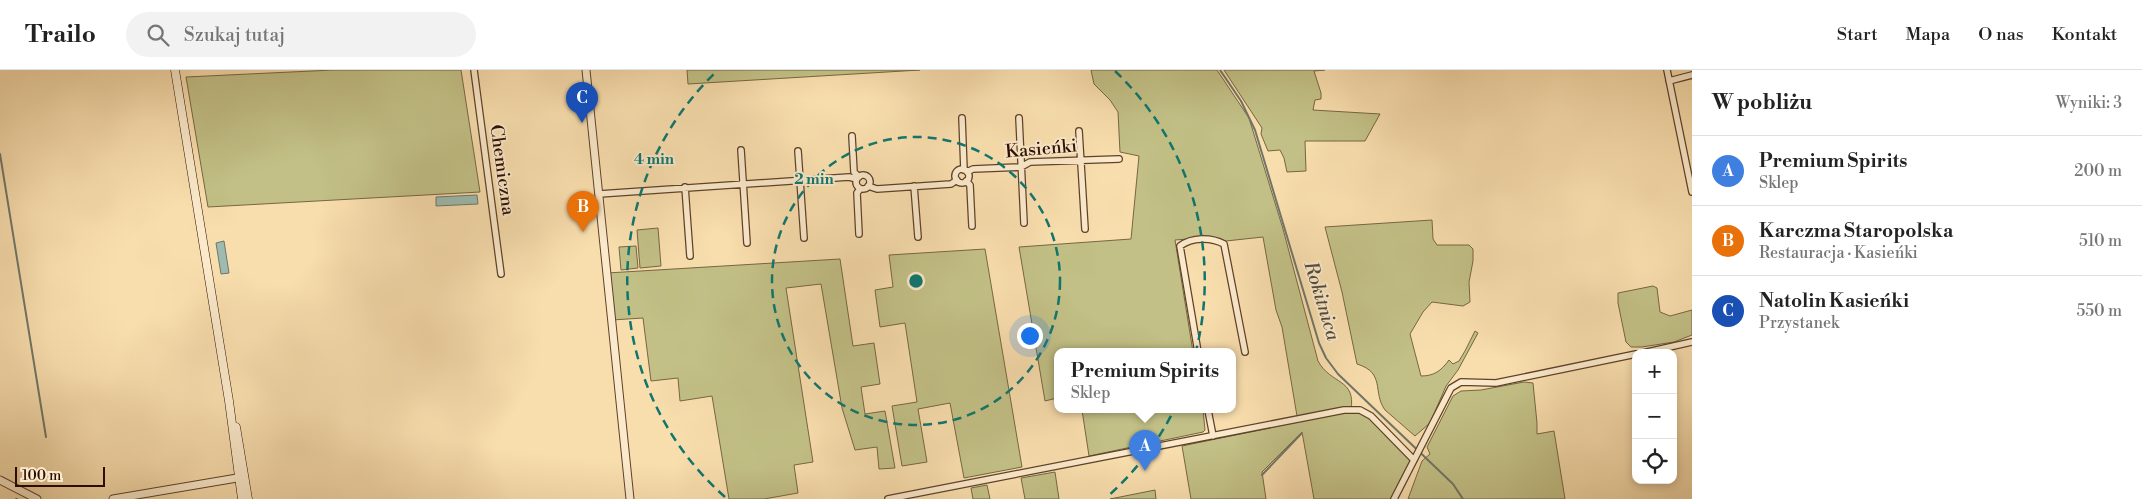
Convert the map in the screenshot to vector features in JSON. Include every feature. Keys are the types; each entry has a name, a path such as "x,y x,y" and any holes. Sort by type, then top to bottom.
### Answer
{"main road":[{"path":"175,70 241,477 242,499"},
{"path":"241,477 248,499"}],"street":[{"name":"Chemiczna","path":"474,70 500,274"},
{"path":"586,70 630,499"},
{"path":"1667,70 1692,192"},
{"path":"1669,81 1692,75"},
{"path":"962,118 965,171 968,177 966,181"},
{"path":"1019,118 1024,223"},
{"path":"1079,131 1085,229"},
{"path":"852,136 854,172 858,178"},
{"path":"741,150 747,243"},
{"path":"798,151 804,238"},
{"name":"Kasieńki","path":"965,171 1021,167 1030,162 1119,159"},
{"path":"957,180 956,173 965,171"},
{"path":"599,194 849,176 858,178 864,176 868,178 868,186"},
{"path":"858,178 856,184 860,189"},
{"path":"957,180 962,183 966,181"},
{"path":"859,234 857,193 860,189 868,186 877,188 951,184 957,180"},
{"path":"966,181 970,186 972,226"},
{"path":"914,186 918,237"},
{"path":"685,187 690,256"},
{"path":"1197,348 1180,246 1186,242 1215,239 1224,244 1245,352"},
{"path":"1661,349 1692,342"},
{"path":"1394,499 1451,388 1456,384 1461,382 1496,383 1632,355"},
{"path":"888,499 1344,410 1360,410 1371,416 1415,457"},
{"path":"1209,413 1213,436"},
{"path":"113,499 241,477"},
{"path":"0,480 37,499"}],"shaded area":[{"path":"333,70 461,70 480,192 208,207 186,77"},
{"path":"687,70 920,70 688,84"},
{"path":"1091,70 1217,70 1249,118 1283,229 1318,361 1323,369 1341,382 1350,392 1352,400 1351,410 1371,416 1414,460 1394,499 1314,499 1302,432 1262,472 1266,499 1191,499 1182,446 1298,422 1282,327 1276,310 1263,237 1226,241 1213,237 1175,240 1192,348 1054,348 1054,399 1045,401 1019,247 1131,239 1139,156 1120,152 1118,112 1110,100 1094,84"},
{"path":"1224,70 1325,70 1314,71 1321,99 1315,100 1313,110 1380,114 1365,141 1305,141 1306,171 1287,172 1280,150 1268,151 1261,134 1262,128"},
{"path":"477,195 478,204 436,206 436,197"},
{"path":"1432,220 1433,239 1437,245 1469,245 1473,249 1473,261 1469,282 1470,302 1463,306 1432,302 1423,312 1410,334 1421,376 1437,372 1449,360 1453,364 1459,361 1475,331 1478,333 1458,370 1446,386 1430,423 1415,436 1385,410 1381,403 1372,372 1357,364 1342,292 1325,227"},
{"path":"658,228 661,266 640,268 637,230"},
{"path":"224,241 229,273 221,274 216,243"},
{"path":"636,246 638,268 621,270 619,247"},
{"path":"985,249 1022,467 964,478 950,403 918,409 927,462 902,466 892,406 917,402 905,323 880,327 875,290 893,287 889,255"},
{"path":"840,259 853,346 874,343 880,384 861,387 865,414 885,411 895,468 879,469 877,447 855,450 842,408 821,284 786,288 813,462 794,465 798,493 764,499 729,499 712,396 680,401 678,378 651,381 643,318 612,320 607,273"},
{"path":"1653,286 1657,288 1660,312 1670,316 1692,310 1692,335 1674,342 1631,347 1626,342 1618,303 1618,293"},
{"path":"1524,382 1533,383 1537,434 1554,431 1565,499 1408,499 1422,461 1430,454 1427,447 1453,396 1461,391 1481,390"},
{"path":"1082,413 1203,413 1205,430 1203,432 1089,456"},
{"path":"1055,472 1059,499 1025,499 1021,478"},
{"path":"987,485 990,499 973,499 971,488"},
{"path":"1155,490 1156,499 1110,499"}],"waterway":[{"name":"Rokitnica","path":"1220,70 1241,101 1255,130 1319,343 1326,358 1338,374 1453,484 1463,499"},
{"path":"0,154 46,437"},
{"path":"1262,475 1301,434"}],"place":[{"name":"Natolin Kasieńki","path":"582,123"},
{"name":"Karczma Staropolska","path":"583,232"},
{"name":"Premium Spirits","path":"1145,471"}]}
